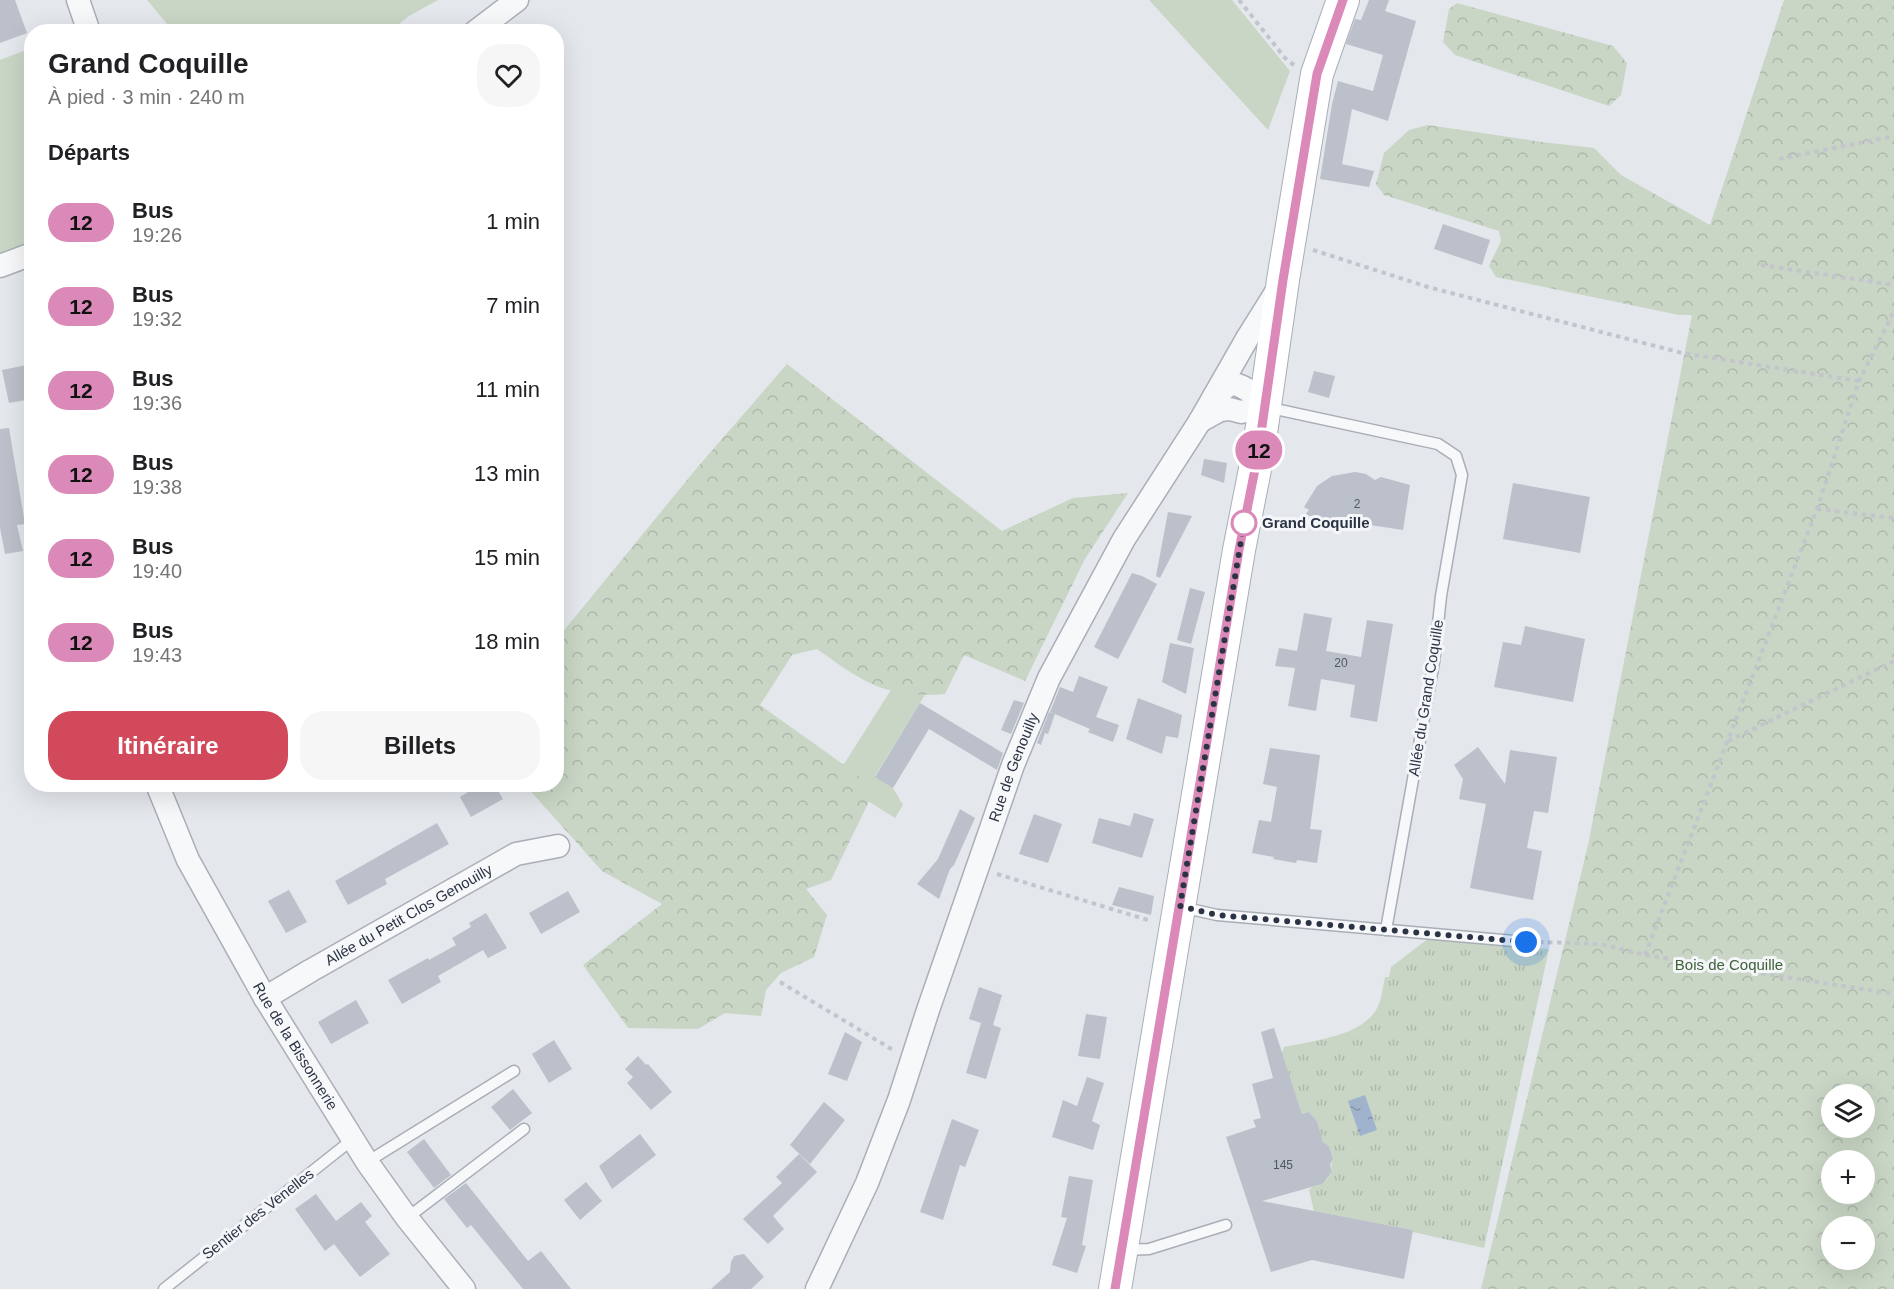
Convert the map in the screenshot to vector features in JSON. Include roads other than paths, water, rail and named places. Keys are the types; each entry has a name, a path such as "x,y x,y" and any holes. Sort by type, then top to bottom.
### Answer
{"main road":[{"path":"1115,1289 1239,550 1266,407 1283,280 1317,74 1343,0"}],"street":[{"path":"78,0 86,24"},
{"path":"486,24 517,0"},
{"path":"0,266 24,257"},
{"name":"Rue de Genouilly","path":"817,1289 867,1182 899,1100 1013,765 1048,678 1124,539 1200,421 1283,280"},
{"path":"1213,398 1230,384 1238,384 1246,387 1266,407"},
{"path":"1200,421 1220,410 1230,409 1241,412 1266,407"},
{"name":"Rue de la Bissonnerie","path":"160,792 188,860 266,998 367,1162 407,1218 464,1289"},
{"name":"Allée du Petit Clos Genouilly","path":"266,998 516,854 558,846"}],"lane":[{"name":"Allée du Grand Coquille","path":"1266,407 1438,444 1456,456 1462,475 1441,596 1434,662 1386,930"},
{"path":"1178,917 1217,915 1386,930 1412,930 1526,942"},
{"path":"367,1162 514,1071"},
{"path":"407,1218 524,1129"},
{"name":"Sentier des Venelles","path":"164,1289 353,1139"},
{"path":"1122,1250 1149,1249 1226,1225"}],"water":[{"path":"1365,1095 1377,1130 1360,1136 1348,1101"}],"place":[{"name":"Grand Coquille","path":"1244,523"}],"park label":[{"name":"Bois de Coquille","path":"1729,965"}]}
